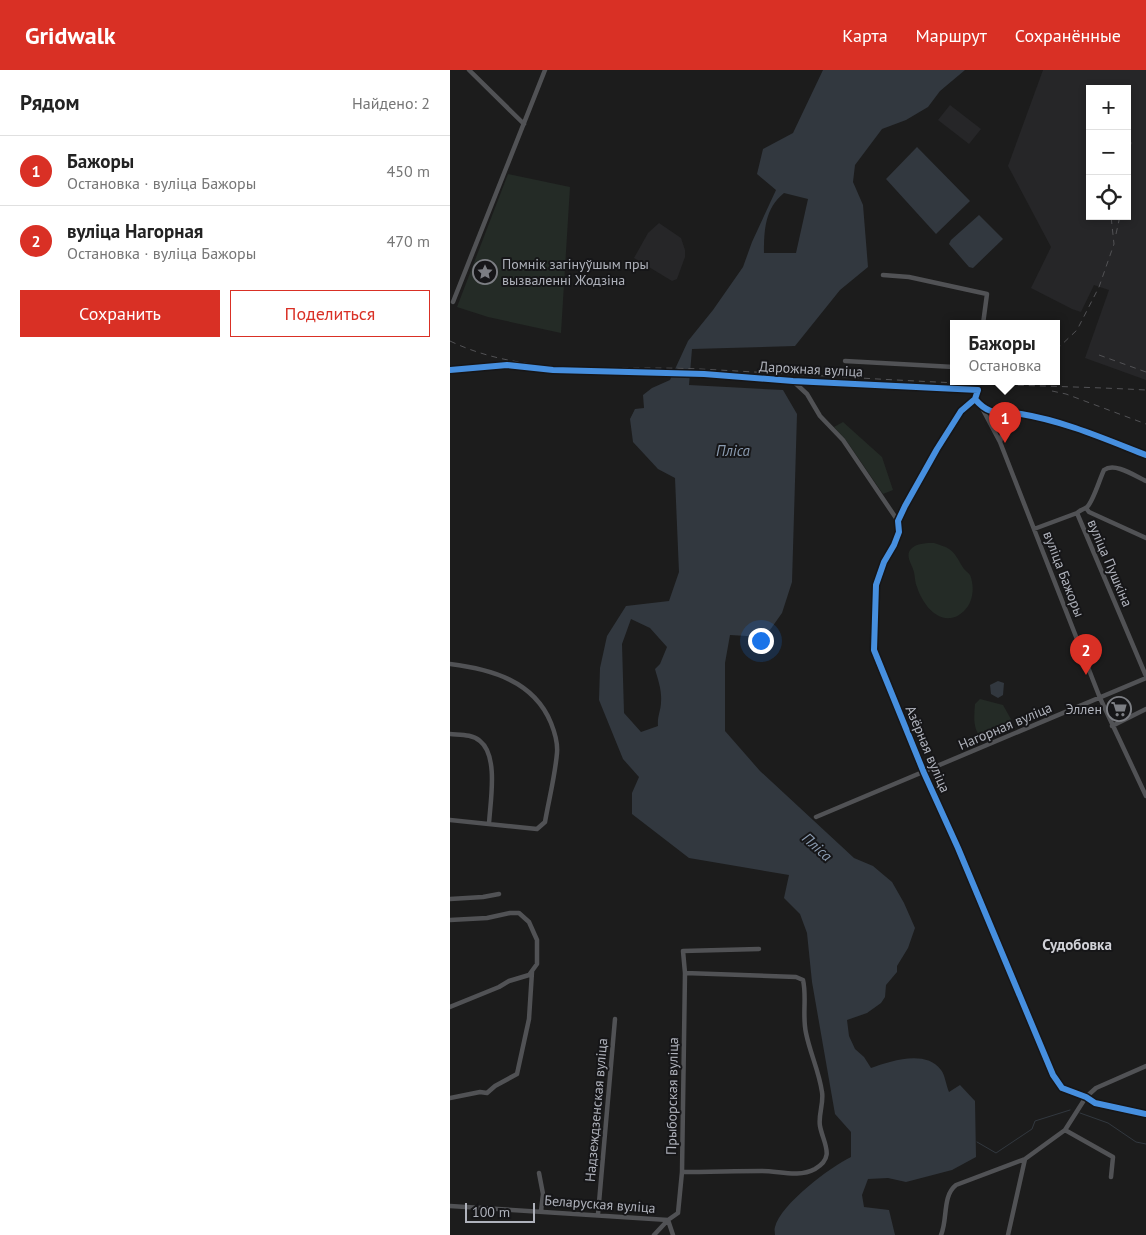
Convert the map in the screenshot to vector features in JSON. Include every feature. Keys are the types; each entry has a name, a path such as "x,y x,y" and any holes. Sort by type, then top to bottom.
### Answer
{"street":[{"path":"469,70 524,124"},
{"path":"453,302 545,70"},
{"path":"883,275 909,277 987,294 984,320"},
{"path":"844,361 950,367"},
{"name":"Дарожная вуліца","path":"450,370 507,366 553,370 698,374 792,381 978,387 975,399"},
{"path":"792,381 807,394 820,416 843,440 898,521"},
{"path":"975,399 982,407 994,413 1020,414 1059,423 1099,436 1146,455"},
{"name":"Азёрная вуліца","path":"975,399 961,411 898,521 899,532 894,546 884,562 876,585 874,650 924,773 958,848 1053,1075 1062,1088 1086,1097 1095,1104 1146,1114"},
{"name":"вуліца Бажоры","path":"982,407 1000,442 1100,698 1146,796"},
{"path":"1000,442 1008,413"},
{"path":"1034,529 1088,510 1098,482 1107,467 1114,467 1146,481"},
{"path":"1088,510 1146,538"},
{"name":"вуліца Пушкіна","path":"1078,515 1146,677"},
{"path":"450,664 492,671 516,682 534,696 546,711 556,734 557,752 544,822 537,829 450,820"},
{"name":"Нагорная вуліца","path":"816,817 924,773 1146,677"},
{"path":"1112,726 1146,709"},
{"path":"450,734 470,736 481,742 488,753 492,766 489,824"},
{"path":"1140,784 1146,781"},
{"path":"450,899 499,894"},
{"path":"450,920 487,918 510,913 518,914 529,922 537,940 537,964 529,975 509,981 450,1007"},
{"name":"Прыборская вуліца","path":"668,1220 678,1212 682,1172 685,974 683,951 759,949"},
{"path":"450,1098 487,1092 494,1086 517,1074 529,1019 532,972"},
{"path":"682,1172 765,1171 804,1173 814,1170 825,1162 827,1155 826,1142 820,1126 823,1094 803,1016 803,980 796,977 685,974"},
{"name":"Надзеждзенская вуліца","path":"598,1214 615,1020"},
{"path":"941,1235 951,1189 956,1185 1025,1159 1065,1130 1086,1097 1096,1088 1146,1066"},
{"path":"1065,1130 1113,1157 1110,1177"},
{"path":"1008,1235 1025,1159"},
{"path":"539,1173 543,1194 541,1209"},
{"name":"Беларуская вуліца","path":"450,1206 541,1209 668,1220"},
{"path":"668,1220 673,1235"},
{"name":"Беларуская вуліца","path":"654,1235 668,1220"}],"shaded area":[{"path":"1043,70 1146,70 1146,380 1085,358 1109,290 1094,285 1081,312 1031,288 1051,247 1008,166"},
{"path":"950,105 981,129 969,144 938,120"},
{"path":"508,174 570,187 561,333 488,317 457,307"},
{"path":"659,223 681,238 685,250 685,257 677,279 672,281 634,258 648,233"},
{"path":"843,422 882,457 893,490 883,494 846,440 834,427"},
{"path":"934,543 946,547 953,552 972,580 972,594 967,608 953,618 939,616 925,604 916,585 914,572 909,560 910,551 914,546"},
{"path":"980,699 1003,705 1012,721 1010,729 985,740 981,737 976,729 974,719 975,704"}],"water":[{"name":"Пліса","path":"823,70 965,70 940,91 928,107 906,120 882,129 855,165 853,182 863,205 868,267 840,290 795,346 692,349 689,385 783,390 797,414 792,582 782,613 765,637 730,635 725,663 725,731 760,771 854,858 873,866 892,882 915,928 908,948 897,966 897,972 886,985 885,997 881,1003 867,1013 847,1020 849,1036 855,1049 864,1057 871,1068 908,1058 926,1060 941,1070 949,1092 960,1085 975,1101 976,1157 952,1170 906,1182 888,1178 868,1179 862,1195 864,1207 889,1210 895,1235 775,1235 775,1228 779,1218 796,1197 819,1177 851,1157 851,1132 835,1114 812,982 807,933 800,914 784,898 789,875 689,858 632,814 632,793 639,777 623,759 599,700 600,668 607,636 626,606 669,601 679,572 675,478 658,469 633,442 630,419 635,409 644,408 643,395 652,388 670,380 688,341 713,310 743,267 752,242 776,190 757,174 763,149 793,133","holes":["784,193 808,199 796,253 764,253 764,236 769,213 773,205","631,619 650,628 667,647 660,664 655,669 660,685 661,698 658,726 641,732 624,713 622,644"]},
{"path":"917,147 970,201 936,234 886,179"},
{"path":"979,215 1003,239 973,268 969,267 949,244"},
{"path":"998,681 1004,683 1003,695 998,698 991,694 990,685"}],"waterway":[{"path":"977,1142 996,1153 1032,1129 1035,1121 1070,1110"},
{"path":"1080,1113 1108,1123 1136,1142 1146,1144"}],"railway":[{"path":"1131,143 1132,139"},
{"path":"1060,346 1077,330 1099,287 1114,244 1111,220"},
{"path":"1116,234 1119,220"},
{"path":"450,341 479,353 541,365 700,369 950,382"},
{"path":"1099,355 1146,372"},
{"path":"1020,385 1146,390"},
{"path":"1052,391 1066,394 1146,424"}],"cycle path":[{"path":"450,370 507,365 553,370 704,374 793,381 978,390 975,399 980,405 991,411 1021,414 1053,421 1146,455"},
{"path":"975,399 961,411 937,449 898,521 899,532 884,562 876,585 874,650 924,773 958,848 1053,1075 1062,1088 1086,1097 1095,1103 1146,1114"}],"place":[{"name":"Помнік загінуўшым пры вызваленні Жодзіна","path":"485,272"},
{"name":"Бажоры","path":"1005,443"},
{"name":"вуліца Нагорная","path":"1086,675"},
{"name":"Эллен","path":"1119,709"}],"district":[{"name":"Судобовка","path":"1077,945"}]}
